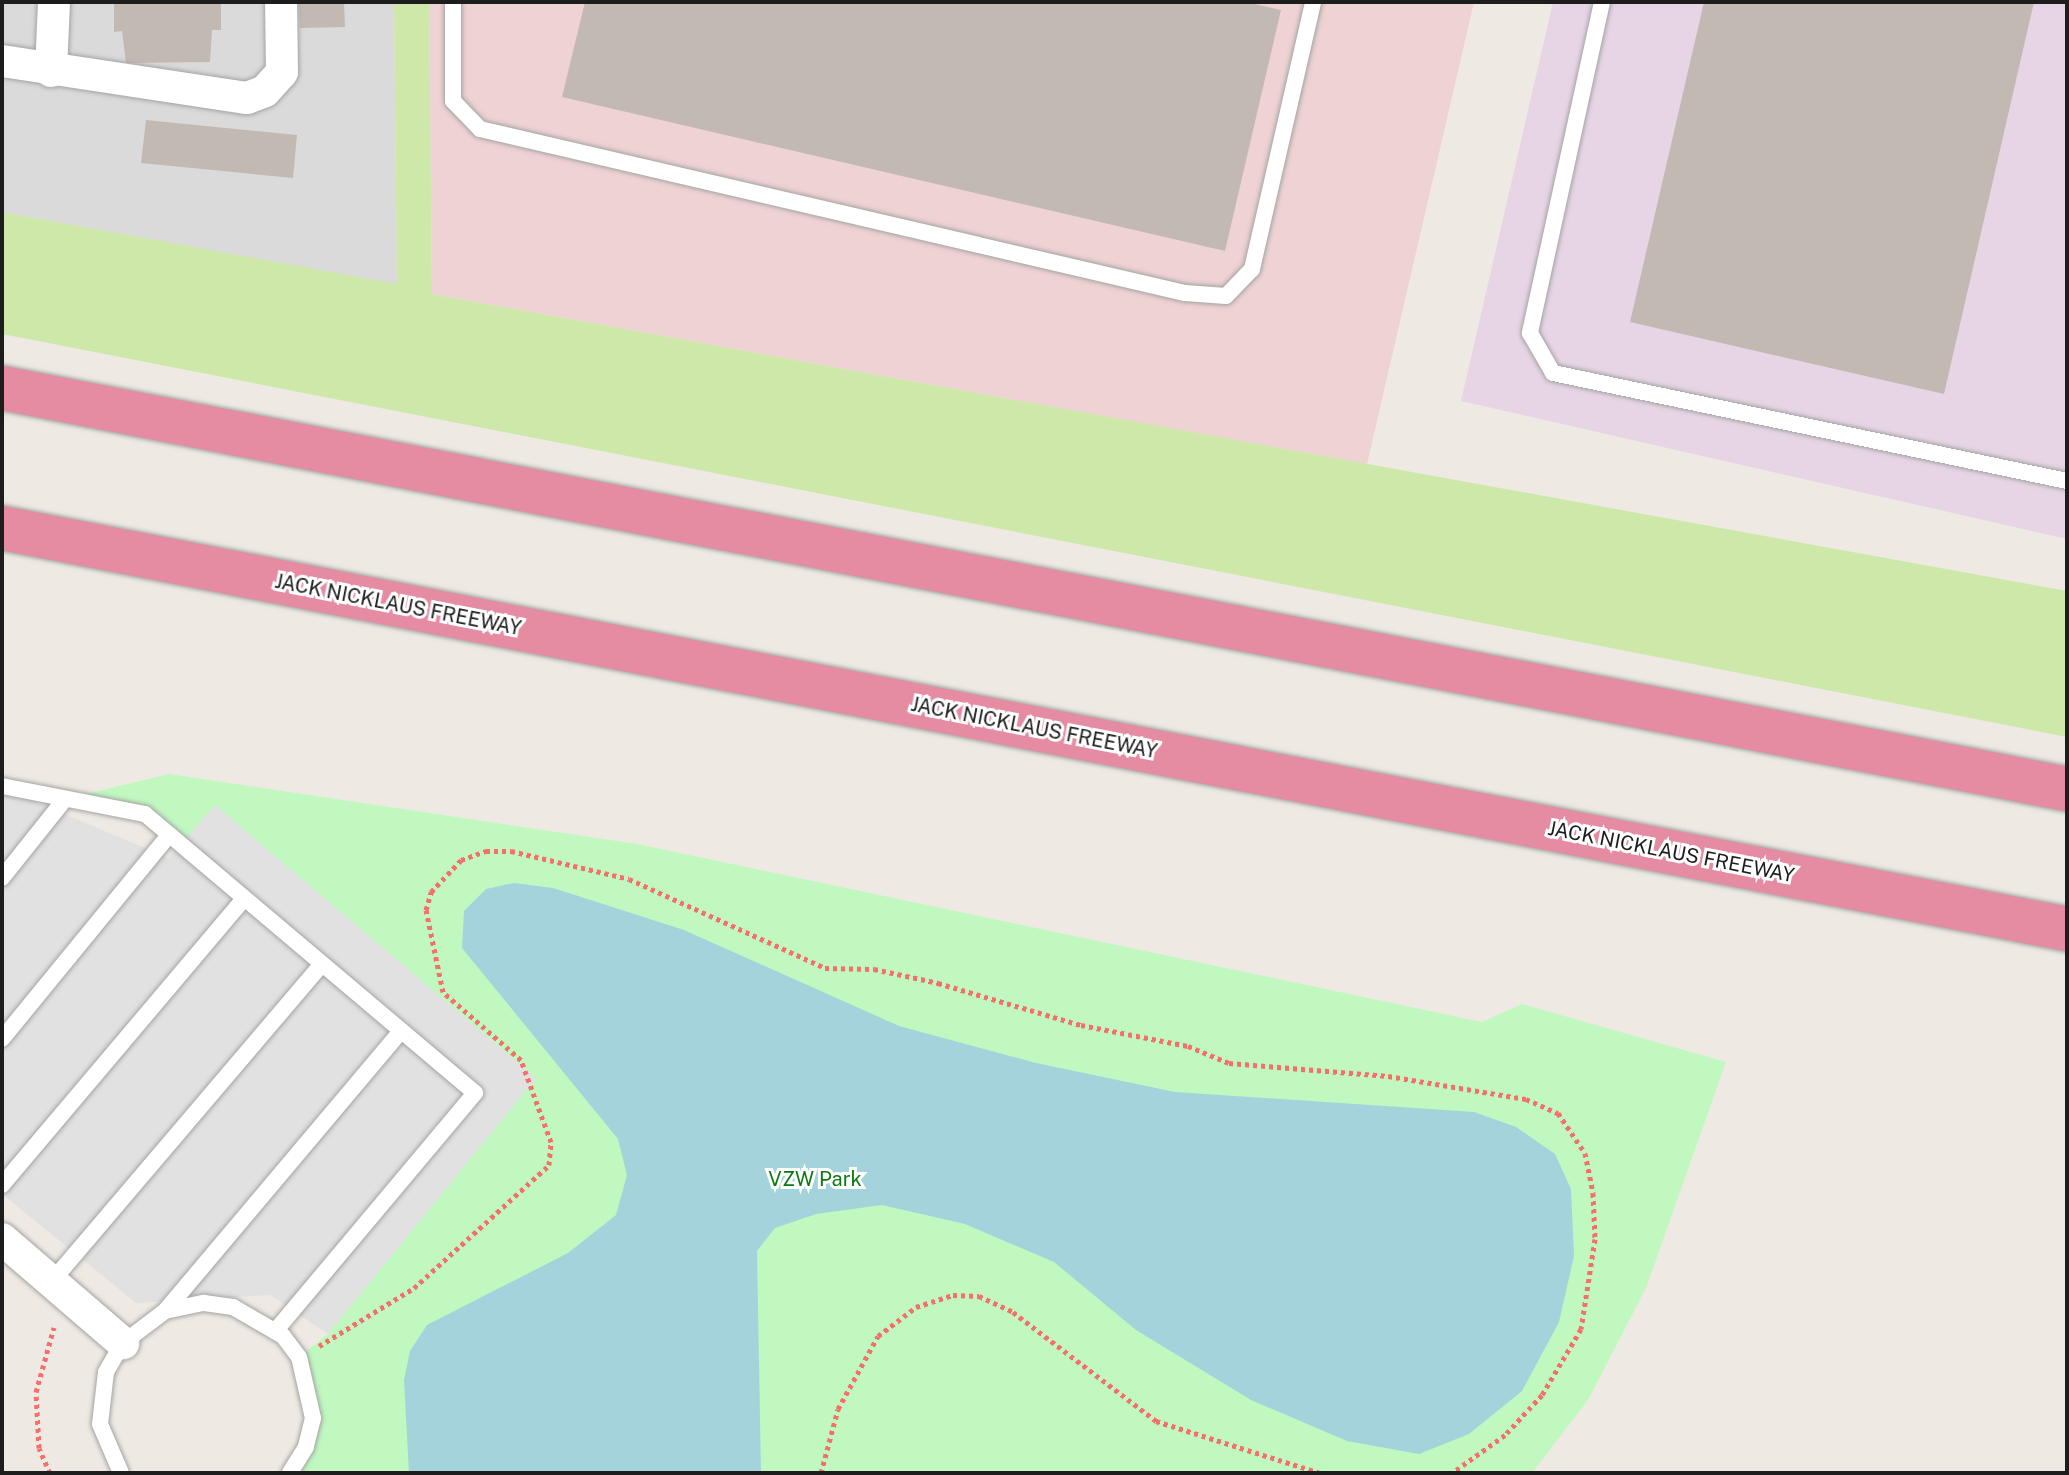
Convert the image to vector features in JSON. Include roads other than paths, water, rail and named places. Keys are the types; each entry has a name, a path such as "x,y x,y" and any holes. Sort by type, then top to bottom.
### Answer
{"highway":[{"path":"2,388 2067,789"},
{"name":"JACK NICKLAUS FREEWAY","path":"2,528 2067,929"}],"street":[{"path":"51,71 54,2"},
{"path":"2,61 51,71 247,98 265,91 282,72 281,2"},
{"path":"2,1239 123,1343"}],"lane":[{"path":"453,2 453,101 480,129 1169,289 1226,296 1252,269 1313,2"},
{"path":"1602,2 1530,333 1553,373 2067,481"},
{"path":"2,786 145,814 475,1093 275,1331"},
{"path":"2,878 65,799"},
{"path":"2,1039 169,835"},
{"path":"2,1185 244,899"},
{"path":"53,1280 322,964"},
{"path":"121,1473 100,1424 106,1372 123,1343 165,1311 401,1031"},
{"path":"165,1311 204,1303 233,1307 275,1331 299,1357 313,1418 306,1447 290,1473"}],"water":[{"path":"514,883 553,888 684,930 899,1026 1036,1063 1175,1092 1474,1112 1516,1127 1555,1154 1571,1189 1574,1256 1559,1322 1522,1391 1469,1434 1419,1454 1347,1441 1251,1400 1136,1330 1054,1262 965,1224 882,1205 816,1214 775,1228 757,1251 761,1473 409,1473 404,1380 410,1351 427,1325 568,1253 616,1215 627,1175 618,1139 462,948 464,911 486,889"}],"park label":[{"name":"VZW Park","path":"815,1179"}]}
